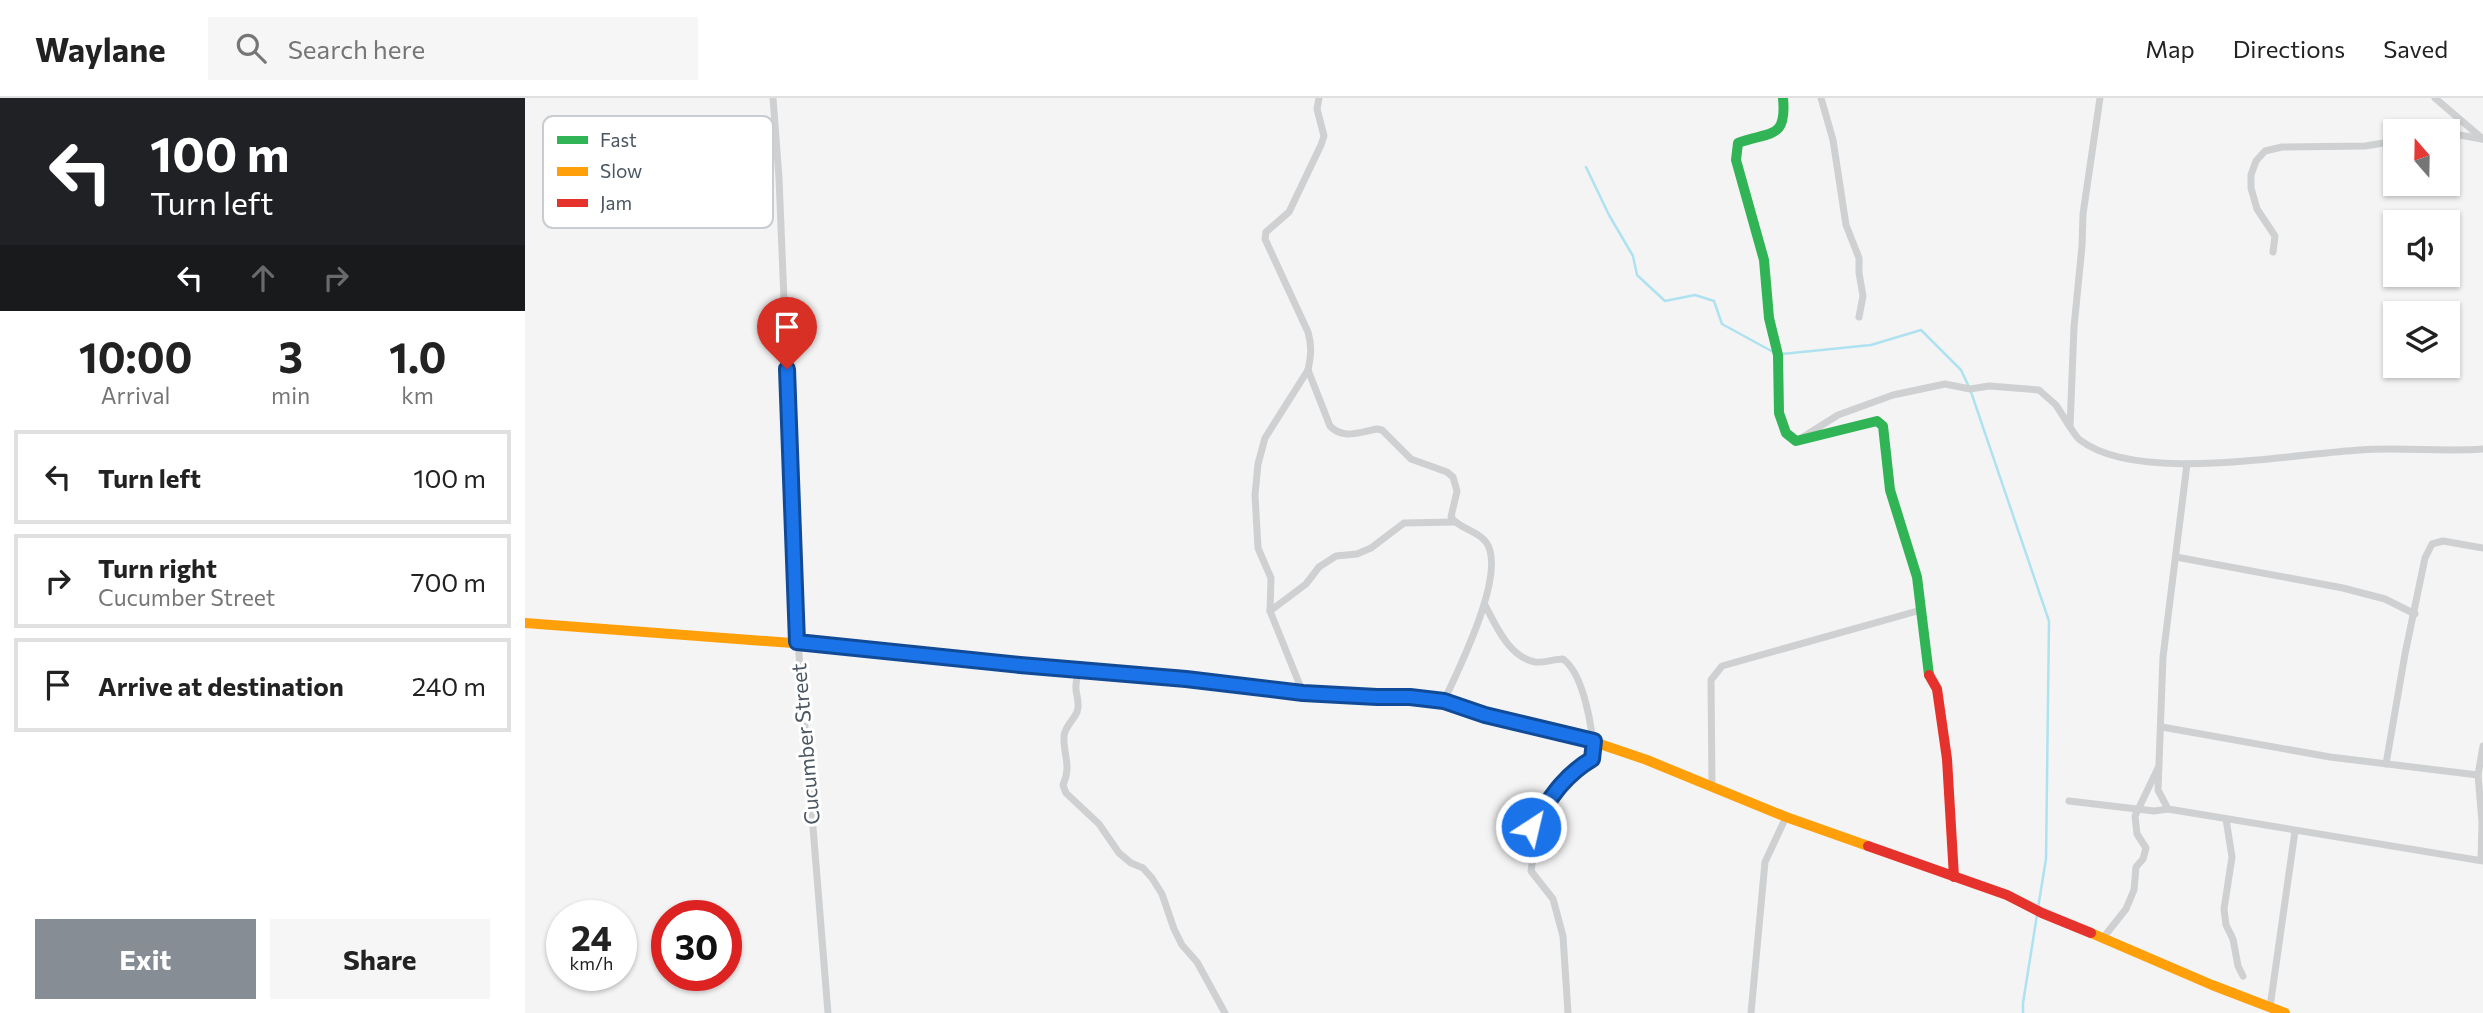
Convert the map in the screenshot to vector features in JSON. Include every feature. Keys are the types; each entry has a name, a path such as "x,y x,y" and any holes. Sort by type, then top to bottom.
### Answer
{"street":[{"name":"Cucumber Street","path":"773,98 779,178 797,642 828,1013"},
{"path":"1303,693 1271,611 1271,578 1258,548 1255,495 1258,464 1265,438 1308,370 1311,345 1308,332 1265,239 1266,232 1289,212 1324,136 1317,110 1319,98"},
{"path":"1783,98 1786,116 1779,130 1738,143 1736,160 1764,260 1769,318 1778,355 1779,413 1786,433 1796,440 1864,423 1877,421 1883,426 1890,490 1913,557 1929,675 1937,689 1947,760 1954,877"},
{"path":"1821,98 1833,140 1846,225 1859,258 1863,296 1859,317"},
{"path":"2070,427 2083,214 2100,98"},
{"path":"2435,98 2483,139"},
{"path":"2461,135 2483,139"},
{"path":"2273,252 2275,236 2257,209 2251,188 2251,175 2256,161 2265,152 2282,147 2365,146 2383,143"},
{"path":"1308,370 1336,433 1344,435 1382,430 1411,459 1447,472 1453,477 1457,491 1451,512 1455,522"},
{"path":"1796,440 1839,415 1893,395 1945,384 1970,389 1989,386 2039,390 2056,405 2080,440 2121,457 2142,462 2187,464 2360,450 2483,449"},
{"path":"2168,809 2158,790 2163,657 2187,464"},
{"path":"1271,611 1306,584 1319,567 1336,556 1357,554 1371,548 1404,523 1455,522 1480,536 1490,551 1491,561 1485,605 1444,701"},
{"path":"2386,764 2425,558 2432,544 2443,541 2483,548"},
{"path":"2176,557 2343,588 2385,599 2415,614"},
{"path":"1485,605 1500,635 1522,657 1538,662 1563,659 1571,665 1583,696 1594,741 1592,759 1574,770 1563,781 1531,827 1534,851 1531,871 1553,899 1563,936 1568,1013"},
{"path":"1712,787 1711,680 1722,666 1921,610"},
{"path":"525,623 797,642 1020,665 1079,668 1303,693 1444,701 1485,715 1594,741 1647,760 1786,817 1995,890 2042,913 2285,1013"},
{"path":"1079,668 1077,712 1066,727 1064,737 1068,759 1068,774 1063,785 1066,793 1099,824 1119,853 1143,868 1152,878 1162,894 1182,945 1197,962 1225,1013"},
{"path":"2162,727 2330,757 2478,775"},
{"path":"2069,801 2139,810 2168,809 2482,860 2478,775 2483,746"},
{"path":"2103,938 2126,909 2134,890 2136,867 2143,859 2146,848 2135,825 2135,816 2160,763"},
{"path":"1751,1013 1765,862 1786,817"},
{"path":"2226,819 2232,857 2224,909 2226,925 2233,939 2242,976"},
{"path":"2270,1007 2295,831"}],"waterway":[{"path":"1586,167 1633,256 1637,275 1665,301 1695,295 1714,301 1722,324 1775,353"},
{"path":"1782,354 1871,345 1921,330 1961,370 1970,389 2049,621 2046,859 2038,908"},
{"path":"2023,1013 2037,915"}],"traffic: fast":[{"path":"1783,98 1784,112 1779,128 1767,135 1738,143 1736,160 1764,260 1769,318 1778,355 1779,413 1786,433 1796,441 1877,421 1883,426 1890,490 1917,577 1929,675"},
{"path":"1093,671 1303,693 1410,697 1448,702"}],"traffic: slow":[{"path":"525,623 859,648"},
{"path":"1448,702 1485,715 1594,742 1647,760 1786,817 1868,846"},
{"path":"2091,933 2285,1013"}],"traffic: jam":[{"path":"859,648 1093,671"},
{"path":"1929,675 1937,689 1947,759 1954,877"},
{"path":"1868,846 2007,895 2091,933"}],"route":[{"path":"787,369 797,642 1020,665 1079,668 1303,693 1444,701 1485,715 1594,741 1592,759 1574,770 1563,781 1531,827"}]}
